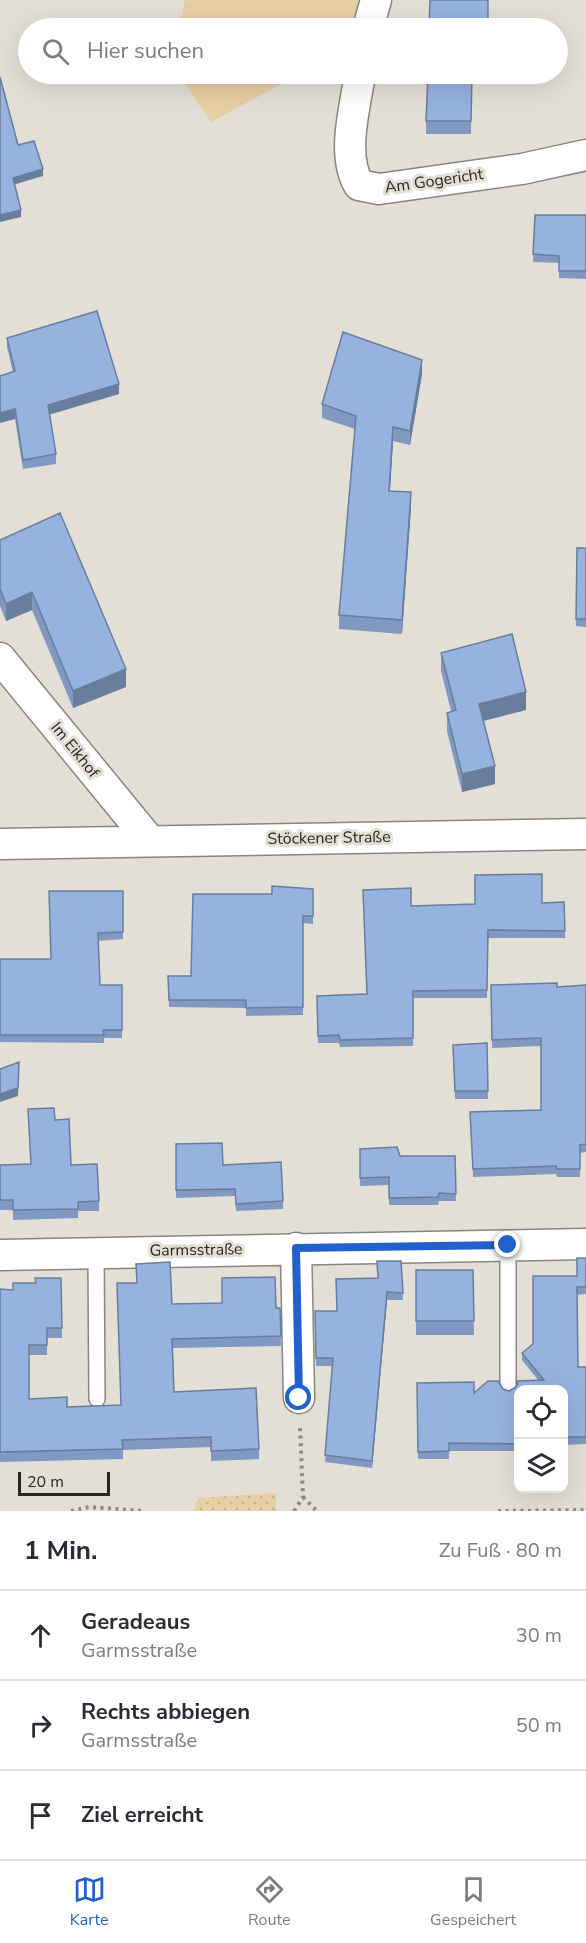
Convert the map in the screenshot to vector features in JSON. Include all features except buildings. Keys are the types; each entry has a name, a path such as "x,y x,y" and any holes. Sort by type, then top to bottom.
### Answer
{"street":[{"path":"371,18 376,0"},
{"name":"Am Gogericht","path":"359,84 350,171 359,185 379,189 522,169 586,155"},
{"name":"Im Eikhof","path":"0,658 150,841"},
{"name":"Stöckener Straße","path":"0,844 586,834"},
{"name":"Garmsstraße","path":"0,1255 586,1244"},
{"path":"296,1248 299,1398"}],"lane":[{"path":"508,1245 508,1389"},
{"path":"96,1253 97,1398"}],"path":[{"path":"294,1511 303,1497 299,1398"},
{"path":"303,1497 317,1511"},
{"path":"71,1511 89,1507 145,1511"},
{"path":"498,1511 586,1510"}],"shaded area":[{"path":"185,0 359,0 355,18 182,18"},
{"path":"186,84 281,84 211,122"},
{"path":"276,1493 276,1511 194,1511 198,1498"}],"route":[{"path":"299,1398 296,1248 508,1245"}]}
